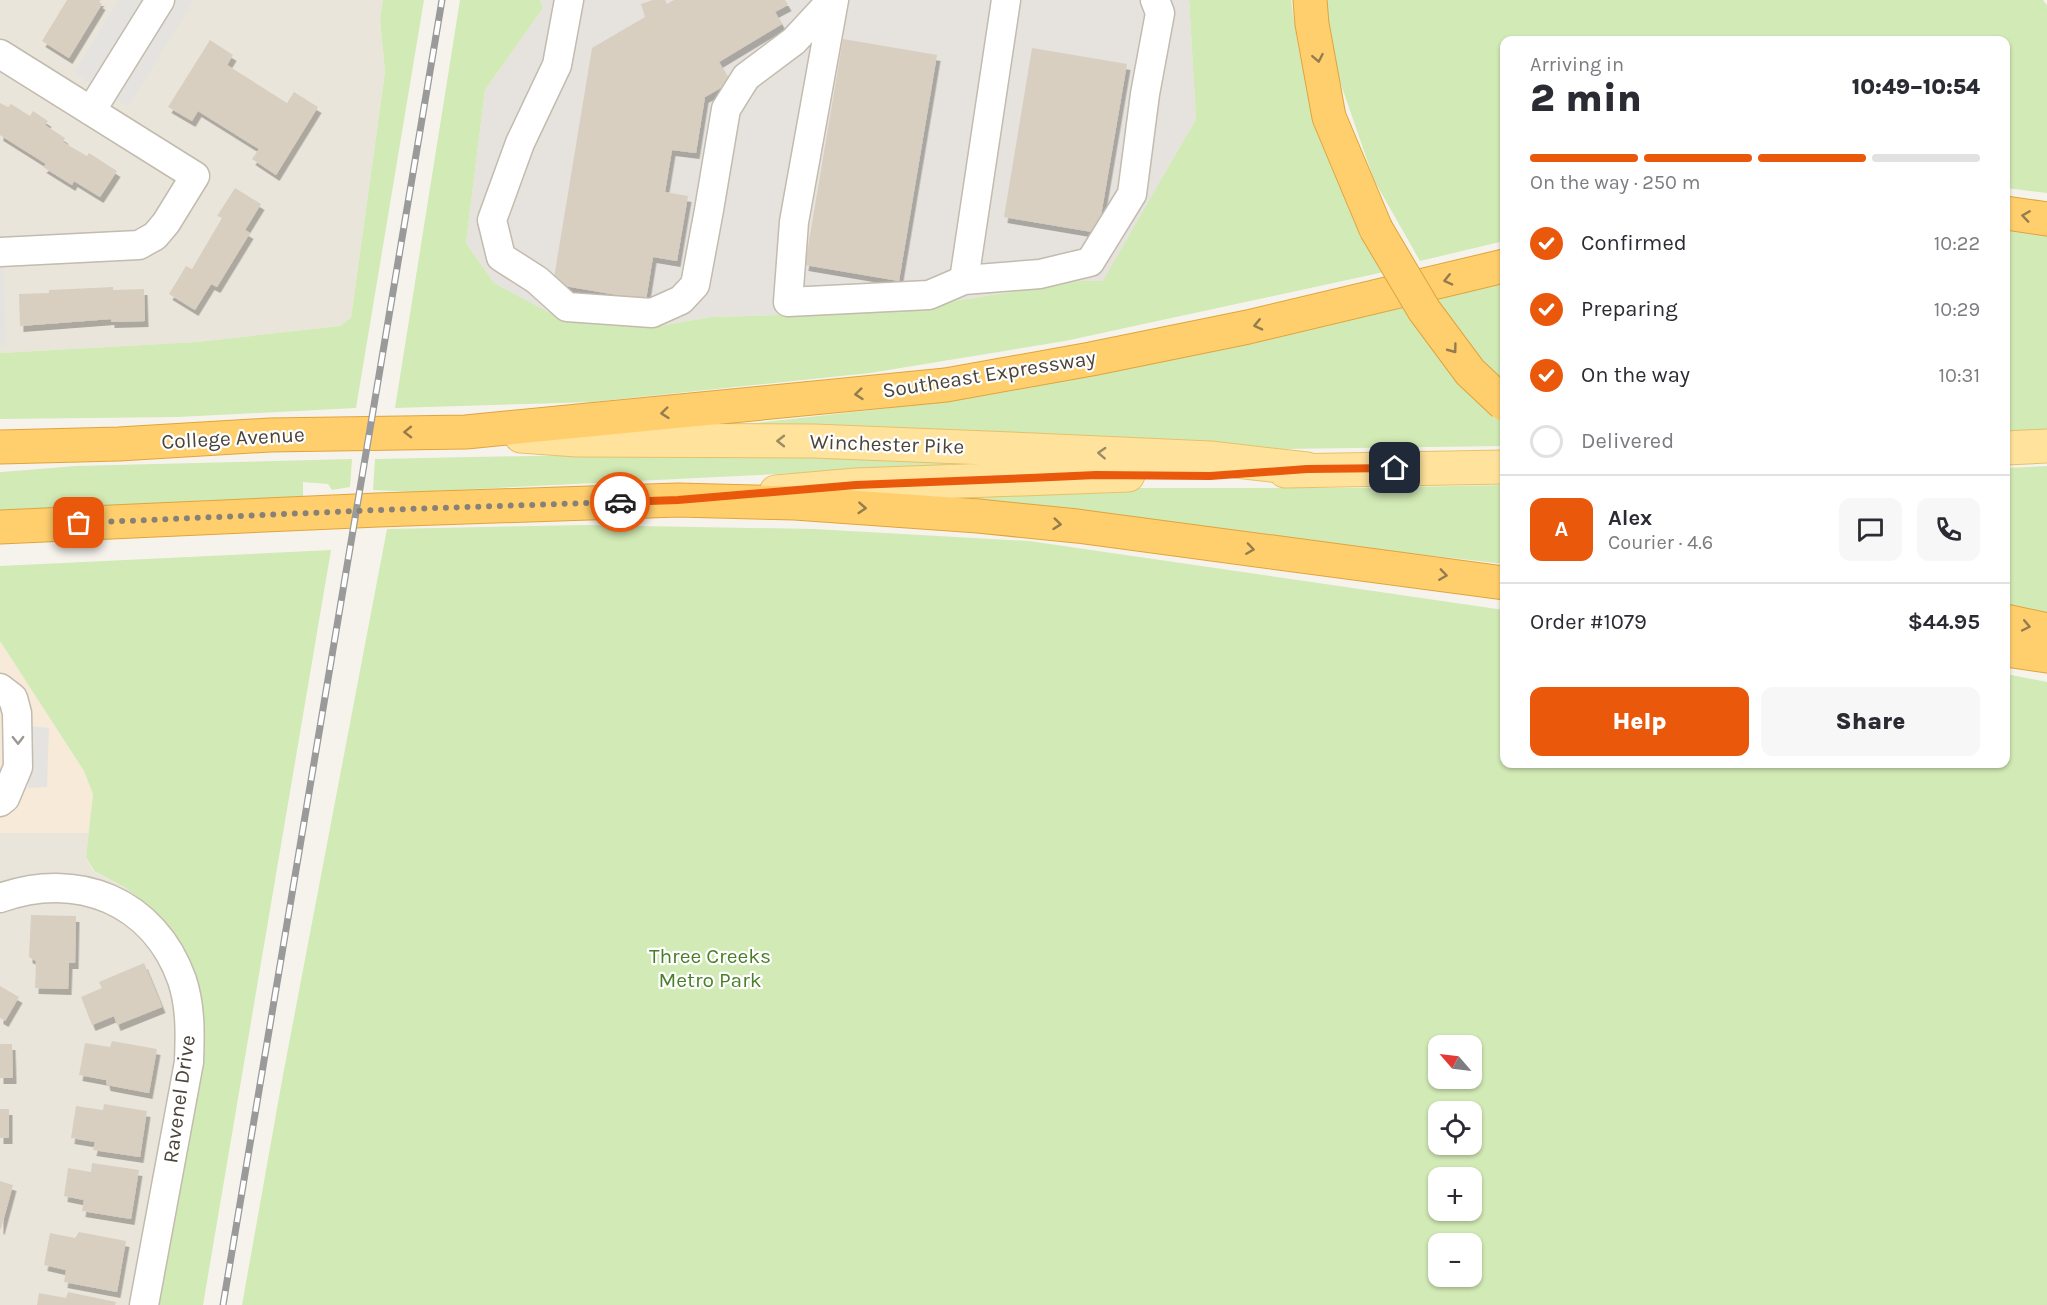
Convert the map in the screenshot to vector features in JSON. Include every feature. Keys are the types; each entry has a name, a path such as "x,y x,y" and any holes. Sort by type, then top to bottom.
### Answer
{"highway":[{"path":"1310,0 1312,24 1329,117 1376,229 1424,310 1470,372 1500,400"},
{"path":"2010,214 2047,219"},
{"name":"Southeast Expressway","path":"466,432 946,385 1091,359 1248,327 1500,267"},
{"name":"College Avenue","path":"0,447 119,444 270,435 466,432"},
{"path":"0,461 119,444"},
{"path":"0,527 378,510 678,500 795,503 1077,525 1500,582"},
{"path":"2010,622 2047,630"},
{"path":"2010,651 2047,656"}],"main road":[{"name":"Winchester Pike","path":"466,432 577,440 814,441 1046,450 1210,458 1307,469"},
{"path":"2010,448 2047,446"},
{"name":"Winchester Pike","path":"678,500 867,485 1096,475 1210,476 1307,469 1500,467"}],"street":[{"path":"91,111 160,0"},
{"path":"569,0 557,65 520,143 492,220 501,257 537,280 567,307 652,313 681,300 694,285 710,210 726,109 746,77 794,41 833,0"},
{"path":"833,0 794,222 788,302 929,295 964,280 1040,274 1090,262 1132,194 1145,94 1160,13 1155,0"},
{"path":"964,280 1006,0"},
{"path":"0,54 195,176 161,230 139,245 0,252"},
{"path":"0,688 13,698 17,713 18,767 0,802"},
{"name":"Ravenel Drive","path":"0,898 23,890 62,887 106,897 126,908 159,938 172,957 183,982 189,1009 189,1062 144,1305"}],"shaded area":[{"path":"0,0 383,0 380,19 385,72 351,318 340,326 197,342 0,353"},
{"path":"119,0 194,0 128,107 74,73"},
{"path":"540,0 1189,0 1196,119 1104,281 1079,281 885,312 711,317 654,327 556,316 494,283 466,243 485,90 543,8"},
{"path":"0,268 4,268 6,345 0,345"},
{"path":"0,641 84,771 93,794 89,833 0,833"},
{"path":"30,726 49,728 47,787 28,788"},
{"path":"0,833 89,833 86,857 93,871 126,888 151,909 185,956 155,1305 0,1305"}],"green space":[{"path":"383,0 424,0 356,408 178,417 0,419 0,353 197,342 340,326 351,318 385,72 380,19"},
{"path":"460,0 540,0 543,8 485,90 466,243 494,283 556,316 654,327 711,317 885,312 1079,281 1103,281 1196,119 1189,0 1291,0 1298,46 1317,129 1384,272 1065,341 870,373 592,402 395,408"},
{"path":"1324,0 2043,0 2047,5 2047,193 2010,188 2010,36 1500,36 1500,242 1420,261 1374,180 1336,70"},
{"path":"2010,227 2047,233 2047,430 2010,431"},
{"path":"1500,285 1500,446 1281,449 940,431 737,425 890,408 1219,348"},
{"path":"783,451 998,463 415,492 373,490 375,459"},
{"path":"352,459 350,487 332,490 328,484 303,482 303,497 0,510 0,472 76,466"},
{"path":"2047,466 2047,613 2010,607 2010,468"},
{"path":"1500,485 1500,564 940,499 1098,488 1356,488"},
{"name":"Three Creeks Metro Park","path":"585,525 814,529 1029,541 1500,609 1500,768 2010,768 2010,675 2047,682 2047,1305 242,1305 283,1075 387,529"},
{"path":"331,550 203,1305 155,1305 185,956 151,909 126,888 94,871 86,857 93,794 84,771 0,641 0,566"}],"building":[{"path":"67,0 101,0 99,2 102,4 69,58 42,41"},
{"path":"653,0 665,0 667,4 674,0 785,0 788,5 775,12 782,24 719,62 731,82 705,97 696,153 672,150 665,192 688,196 677,261 653,257 646,300 553,284 592,48 645,17 641,4"},
{"path":"843,39 937,55 899,281 805,265"},
{"path":"210,40 233,55 227,65 287,103 294,92 318,107 276,175 252,159 259,149 198,111 192,121 168,107"},
{"path":"1032,48 1127,64 1098,233 1004,217"},
{"path":"0,103 8,107 11,104 30,116 33,111 48,121 45,125 65,138 63,142 87,156 89,153 117,171 100,197 74,181 72,185 43,167 46,164 0,135"},
{"path":"235,188 261,204 245,230 250,233 217,287 211,284 195,310 169,294 186,266 192,269 222,218 217,216"},
{"path":"113,287 113,290 144,289 145,321 111,322 111,319 20,326 19,294"},
{"path":"31,915 76,916 75,963 69,963 68,989 35,988 36,961 29,957"},
{"path":"144,963 162,1007 117,1025 114,1016 92,1025 81,997 102,988 99,982"},
{"path":"0,986 19,997 5,1021 0,1018"},
{"path":"112,1041 157,1049 149,1093 107,1085 106,1080 79,1075 85,1043 110,1047"},
{"path":"0,1044 12,1044 13,1078 0,1078"},
{"path":"104,1104 147,1111 140,1157 93,1150 95,1142 71,1138 76,1106 103,1110"},
{"path":"0,1109 9,1109 9,1138 0,1138"},
{"path":"92,1163 139,1170 131,1219 82,1211 84,1200 64,1196 68,1168 91,1172"},
{"path":"0,1181 13,1185 1,1229 0,1228"},
{"path":"79,1232 126,1241 117,1292 64,1282 66,1270 44,1265 50,1233 75,1238"},
{"path":"68,1292 116,1302 115,1305 37,1305 39,1293 66,1298"}],"railway":[{"path":"223,1305 442,0"}],"way so far":[{"path":"79,523 620,502"}],"route":[{"path":"620,502 678,500 856,485 1096,475 1210,476 1307,469 1395,468"}]}
